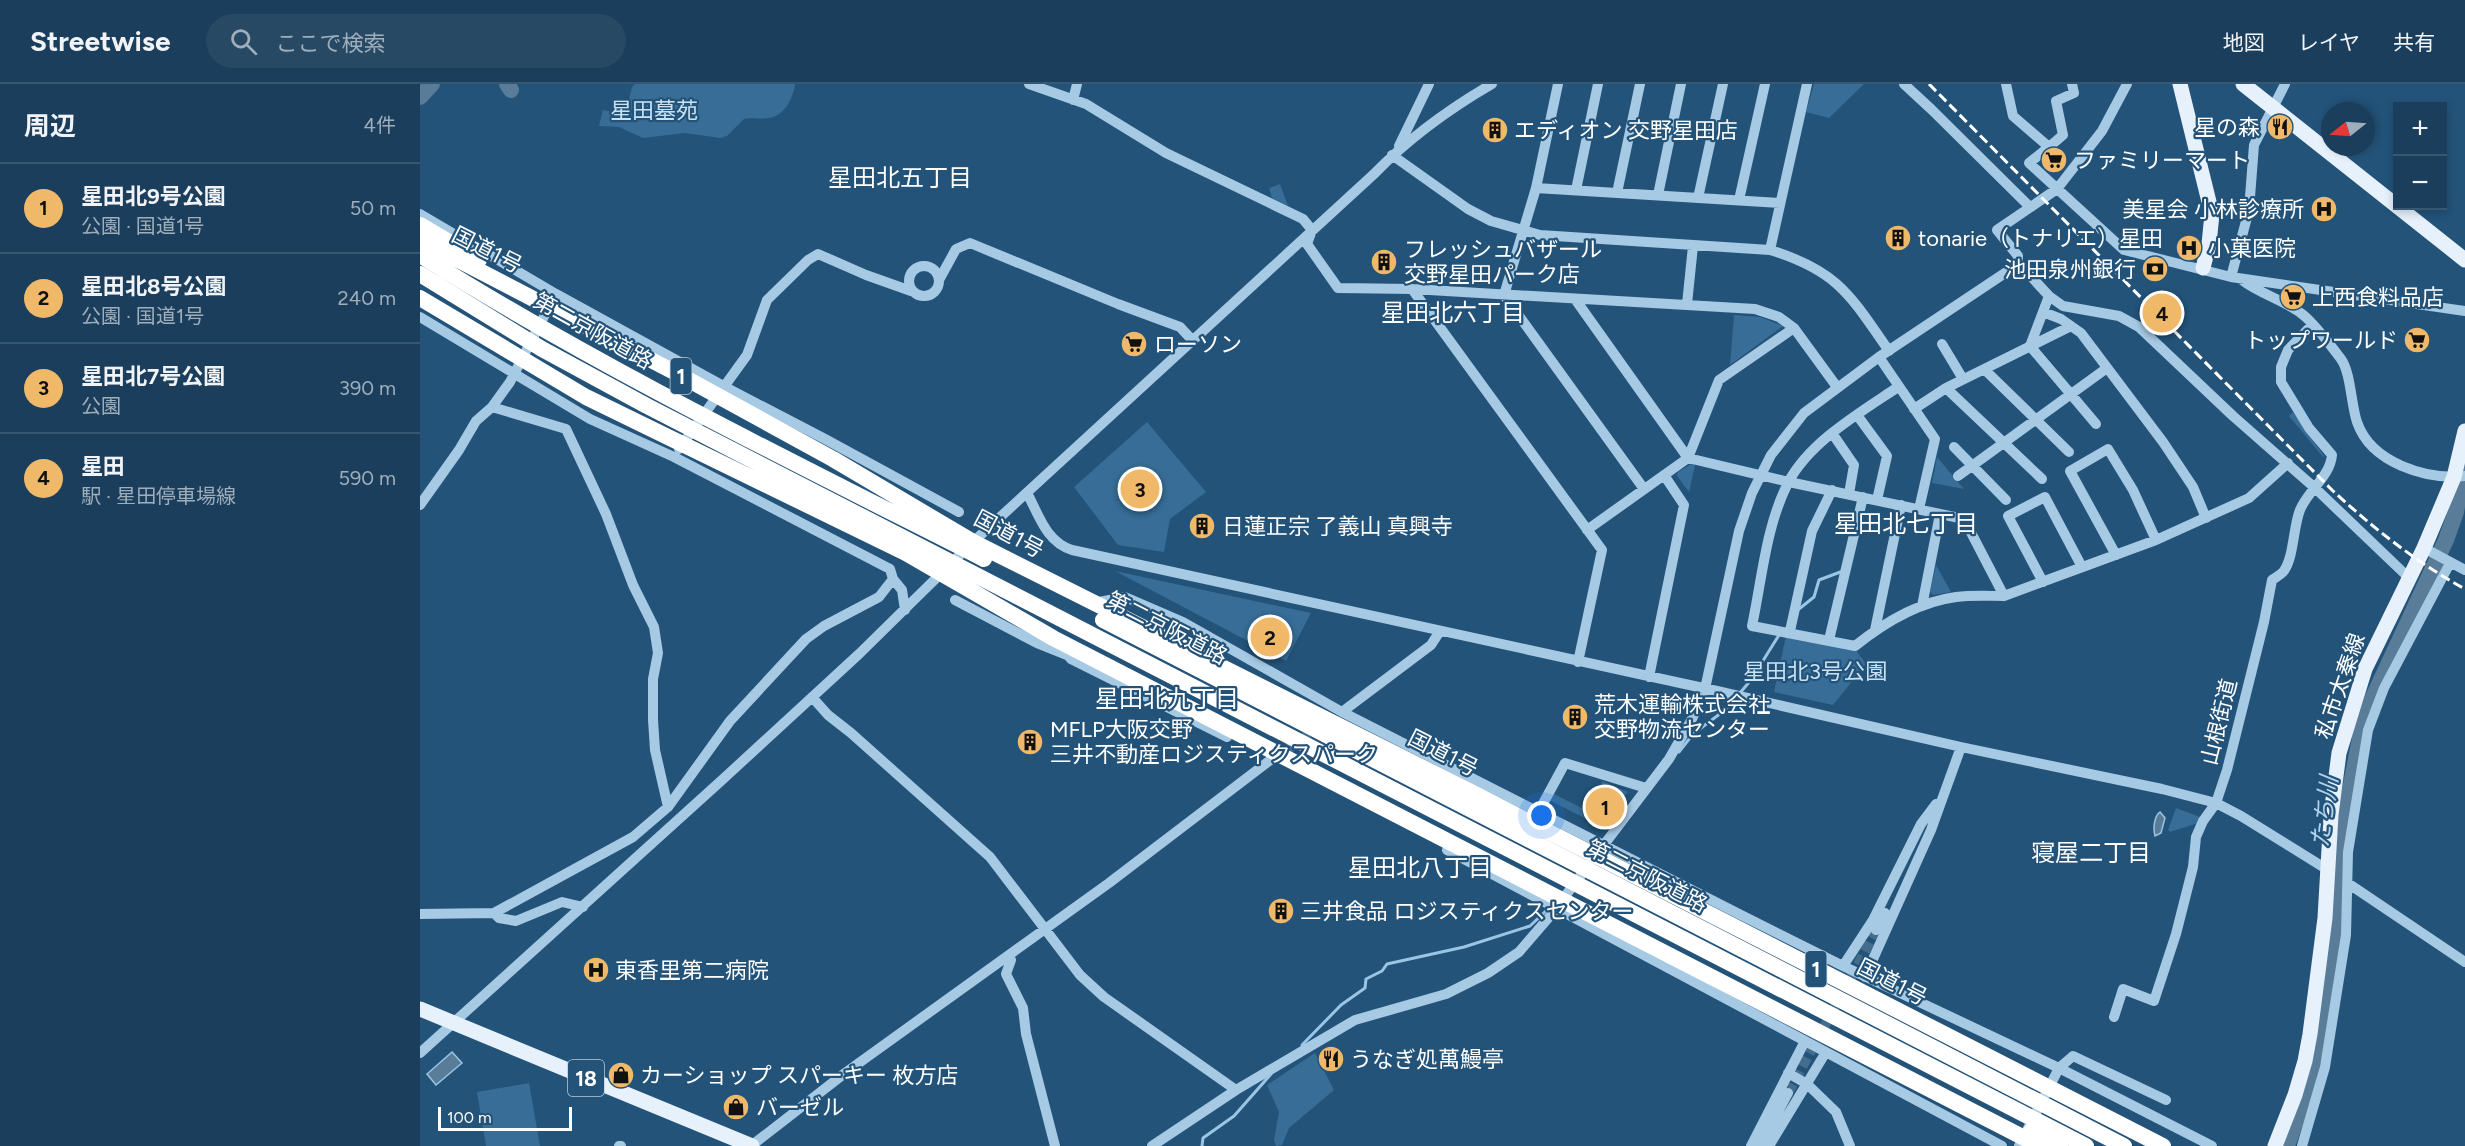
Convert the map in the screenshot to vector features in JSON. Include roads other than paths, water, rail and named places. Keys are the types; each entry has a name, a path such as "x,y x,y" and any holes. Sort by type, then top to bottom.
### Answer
{"highway":[{"path":"420,225 489,266 593,342 994,548 1091,608"},
{"name":"国道1号","path":"420,240 678,374 833,459 1091,608 1532,816 1668,893 2163,1146"},
{"name":"第二京阪道路","path":"420,255 551,335 655,391 1091,608 2124,1146"},
{"name":"第二京阪道路","path":"420,274 542,349 637,400 2086,1146"},
{"path":"420,298 586,397 906,553 1053,638 2040,1146"},
{"path":"420,306 475,344 605,417 802,514 950,580 1081,629"},
{"path":"1819,989 1919,1028 2144,1146"},
{"path":"1813,1006 1923,1072 2060,1146"}],"main road":[{"path":"2180,84 2212,214 2209,244 2203,268"},
{"path":"2243,84 2465,260"},
{"name":"私市太秦線","path":"2276,1146 2305,1061 2322,940 2331,815 2339,753 2366,669 2408,577 2427,549 2459,476 2465,431"},
{"name":"18","path":"420,1009 752,1146"}],"street":[{"path":"1029,84 1095,109 1166,153 1303,219 1312,230"},
{"path":"1073,100 1077,84"},
{"path":"1395,152 1429,84"},
{"path":"420,1053 812,697 905,610 941,572 1395,152 1468,98 1492,84"},
{"path":"1504,295 1536,188 1558,84"},
{"path":"1576,190 1598,84"},
{"path":"1617,193 1640,84"},
{"path":"1658,195 1681,84"},
{"path":"1698,198 1723,84"},
{"path":"1739,200 1765,84"},
{"path":"1770,250 1807,84"},
{"path":"1904,84 2030,207"},
{"path":"2006,84 2013,116 2049,147"},
{"path":"2072,84 2074,93 2056,101 2063,135 2029,163 2124,250 2203,268 2235,278 2465,311"},
{"path":"2017,268 2018,256 1997,230 2057,189 2102,131 2127,84"},
{"path":"2235,278 2249,210 2253,145 2285,84"},
{"path":"1395,152 1468,209 1491,221 1524,231 1570,239 1770,250 1817,268 1842,287 1889,351"},
{"path":"1536,188 1780,203"},
{"path":"420,214 556,294 724,387 959,512"},
{"path":"1312,230 1307,244 1338,288 1412,289 1755,309 1779,317 1794,328 1837,387"},
{"path":"674,457 747,355 767,300 808,260 818,254 919,296 929,296 937,289 939,280 956,249 970,243 1180,327 1193,341"},
{"path":"1687,304 1693,246"},
{"path":"911,291 909,276 916,268 931,267 939,280"},
{"path":"1152,1146 1236,1090 1355,1020 1446,994 1488,973 1519,952 1556,908 1683,737 1705,689 1739,531 1752,493 1771,455 1804,413 1837,387 2008,271 2017,268 2026,272 2049,296 2063,306 2119,316 2139,327 2233,416 2315,488 2408,577"},
{"path":"2235,278 2303,314 2343,362 2357,423 2367,441 2392,461 2421,472 2459,476"},
{"path":"1412,289 1602,550 1578,662"},
{"path":"420,505 459,450 476,421 492,407 513,374 556,294"},
{"path":"1504,295 1644,489"},
{"path":"2030,346 2049,296"},
{"path":"1575,298 1688,458 1964,519 2004,596"},
{"path":"2043,312 2061,319 2081,333 2163,442 2193,487 2206,518"},
{"path":"420,317 590,419 674,457 890,569 893,579 902,590 905,610"},
{"name":"山根街道","path":"2114,1017 2123,989 2154,1001 2176,934 2193,867 2196,837 2203,821 2216,803 2227,770 2264,622 2272,580 2284,571 2295,521 2303,503 2331,465 2332,455 2309,428 2281,382 2281,367 2288,350 2312,325"},
{"path":"1914,409 1946,387 2071,326"},
{"path":"1587,530 1688,458 1719,380 1794,328"},
{"path":"1942,344 1963,379"},
{"path":"2030,346 2096,424"},
{"path":"1879,357 1935,439 1920,509"},
{"path":"1958,476 2107,368"},
{"path":"1984,369 2069,452"},
{"path":"1898,387 1832,433 1789,482 1772,526 1752,626 1790,631 1855,646 1875,630 1922,606 1956,597 2004,596 2156,540 2248,498 2288,463"},
{"path":"1946,387 2042,479"},
{"path":"492,407 566,429 606,514 633,585 654,627 658,653 653,679 652,720 655,750 668,807"},
{"path":"1857,415 1887,456 1878,500"},
{"path":"1832,433 1854,465 1848,494"},
{"path":"825,439 833,459"},
{"path":"1954,447 2006,500"},
{"path":"2116,555 2070,471 2108,449 2133,490 2156,540"},
{"path":"1649,677 1684,505 1664,475"},
{"path":"1790,631 1812,531 1832,490"},
{"path":"1027,493 1052,540 1060,547 1961,747 2107,776 2216,803 2328,870"},
{"path":"2043,582 2008,516 2045,496 2082,567"},
{"path":"1829,640 1863,497"},
{"path":"1875,630 1901,506"},
{"path":"1922,606 1940,514"},
{"path":"2427,549 2465,570"},
{"path":"2302,1146 2325,1067 2346,935 2348,852 2368,730 2384,688 2447,561"},
{"path":"420,914 494,913 633,837 668,807 730,721 806,639 824,626 879,597 893,579"},
{"path":"1091,608 1125,597 1183,622 1342,712 1521,802 1532,816 1604,844 1842,966 2059,1068 2212,1146"},
{"path":"955,600 1037,643 1067,655 1146,698 1273,758 2002,1146"},
{"path":"1342,712 1431,645 1440,631"},
{"path":"1053,638 1067,655"},
{"path":"812,697 828,715 990,857 1080,975 1104,996 1236,1090"},
{"path":"1876,930 1941,796 1961,747"},
{"path":"752,1146 845,1073 1109,883 1273,758"},
{"path":"1532,816 1565,763 1646,788"},
{"path":"1842,966 1873,920 1921,824 1941,796"},
{"path":"1865,977 1931,830 1941,796"},
{"path":"1521,802 1532,816"},
{"path":"2349,884 2465,962"},
{"path":"1668,893 1714,912 1739,914"},
{"path":"494,913 499,918 516,921 562,902 583,907"},
{"path":"1008,956 1011,960 1006,974 1023,1008 1026,1034 1055,1146"},
{"path":"1751,1146 1805,1041"},
{"path":"1769,1146 1826,1052"},
{"path":"2019,1146 2059,1068 2073,1056 2166,1100"},
{"path":"1788,1073 1807,1084 1836,1112 1850,1146"},
{"path":"1760,1146 1788,1093"}],"waterway":[{"path":"420,97 432,84"},
{"path":"507,84 511,90"},
{"name":"たち川","path":"2287,1146 2302,1104 2325,1014 2347,805 2361,733 2373,697 2446,540 2456,512 2465,461"},
{"path":"1799,609 1814,597 1819,580 1843,571"},
{"path":"1739,694 1751,680 1779,635"},
{"path":"1679,752 1693,734 1725,710 1734,699"},
{"path":"1302,1045 1341,1005 1365,988 1366,979 1382,971 1387,964 1464,947 1530,926 1550,907"},
{"path":"1202,1146 1203,1138 1234,1116 1271,1074"}],"tunnel":[{"path":"1171,646 1183,622"},
{"path":"1276,757 1320,727"},
{"path":"1851,978 1876,930"},
{"path":"1788,1093 1842,994"}],"railway":[{"path":"1929,84 2332,490 2396,544 2465,589"}],"place":[{"name":"星の森","path":"2280,127"},
{"name":"エディオン 交野星田店","path":"1495,130"},
{"name":"ファミリーマート","path":"2054,160"},
{"name":"美星会 小林診療所","path":"2324,209"},
{"name":"tonarie（トナリエ）星田","path":"1898,238"},
{"name":"小菓医院","path":"2189,248"},
{"name":"フレッシュバザール 交野星田パーク店","path":"1384,262"},
{"name":"池田泉州銀行","path":"2155,269"},
{"name":"上西食料品店","path":"2293,297"},
{"name":"星田","path":"2162,313"},
{"name":"トップワールド","path":"2417,340"},
{"name":"ローソン","path":"1134,344"},
{"name":"星田北7号公園","path":"1140,489"},
{"name":"日蓮正宗 了義山 真興寺","path":"1202,526"},
{"name":"星田北8号公園","path":"1270,637"},
{"name":"荒木運輸株式会社 交野物流センター","path":"1575,717"},
{"name":"MFLP大阪交野 三井不動産ロジスティクスパーク","path":"1030,742"},
{"name":"星田北9号公園","path":"1605,807"},
{"name":"三井食品 ロジスティクスセンター","path":"1281,911"},
{"name":"東香里第二病院","path":"596,970"},
{"name":"うなぎ処萬鰻亭","path":"1331,1059"},
{"name":"カーショップ スパーキー 枚方店","path":"621,1075"},
{"name":"バーゼル","path":"736,1107"}],"district":[{"name":"星田北五丁目","path":"900,177"},
{"name":"星田北六丁目","path":"1453,312"},
{"name":"星田北七丁目","path":"1906,523"},
{"name":"星田北九丁目","path":"1167,698"},
{"name":"寝屋二丁目","path":"2091,852"},
{"name":"星田北八丁目","path":"1420,867"}],"park label":[{"name":"星田墓苑","path":"654,110"},
{"name":"星田北3号公園","path":"1815,671"}]}
